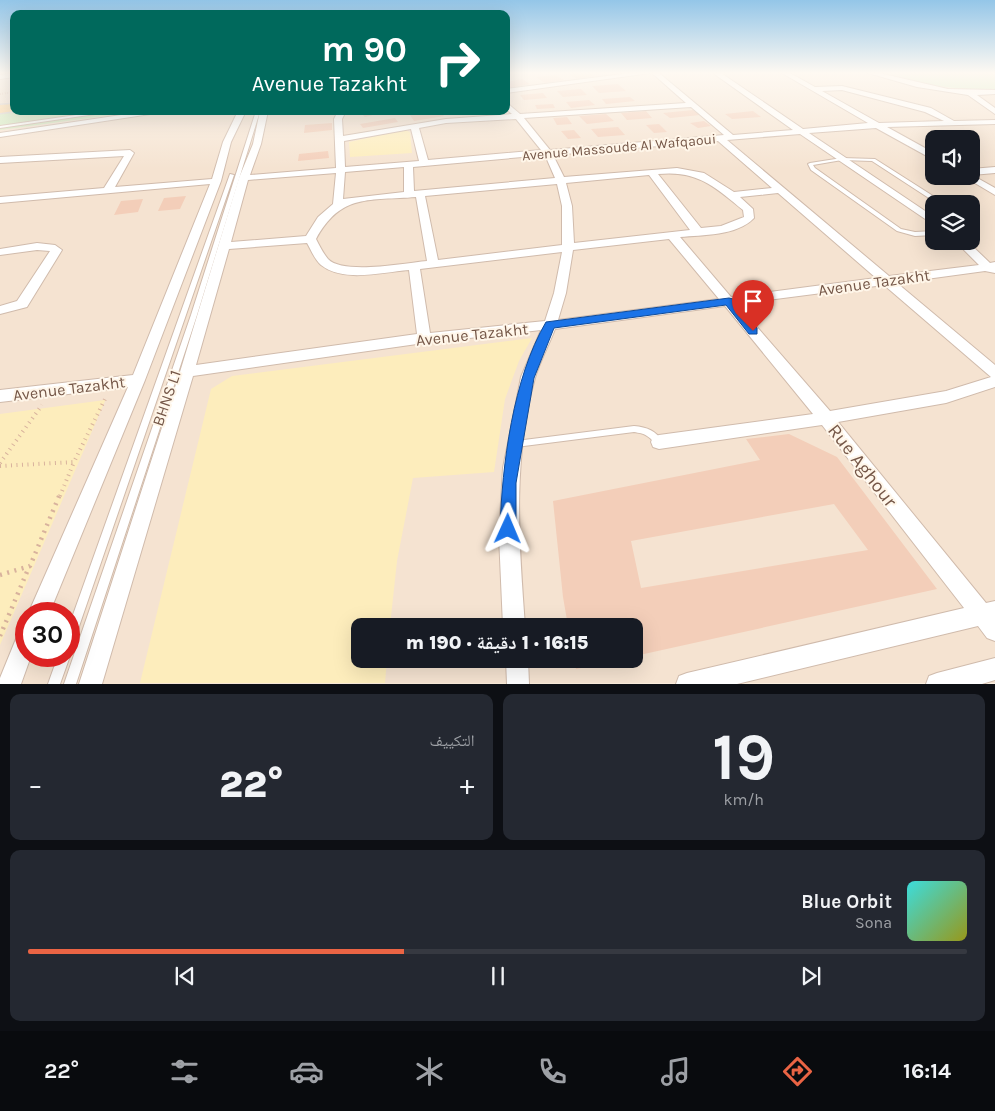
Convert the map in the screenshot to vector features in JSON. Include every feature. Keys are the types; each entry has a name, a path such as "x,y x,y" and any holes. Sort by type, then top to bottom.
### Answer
{"street":[{"path":"340,139 414,126 520,116 692,105 781,190 995,373"},
{"path":"762,105 925,216"},
{"path":"842,105 925,152"},
{"path":"908,105 932,111 952,122"},
{"path":"510,107 520,116 548,152 561,180 570,219 564,277 550,325 528,378 509,483 507,544 513,618"},
{"path":"0,135 138,115"},
{"path":"43,602 138,380 216,181 227,142 240,115"},
{"path":"90,684 187,372 244,178 257,144 263,115"},
{"path":"338,204 341,169 338,119 340,115"},
{"name":"Avenue Massoude Al Wafqaoui","path":"244,178 877,125 995,122"},
{"path":"414,126 424,163"},
{"path":"0,160 130,153 108,190"},
{"path":"408,164 409,193"},
{"path":"677,170 703,175 715,180 748,209 749,218 722,229 414,266 355,271 336,268 324,262 310,239 324,215 338,204 364,197 677,170"},
{"path":"980,171 995,170"},
{"path":"650,172 697,231"},
{"path":"0,200 216,181"},
{"path":"980,183 995,192"},
{"path":"732,196 781,190"},
{"path":"420,192 433,263"},
{"name":"Rue Aghour","path":"672,235 988,612 995,630"},
{"path":"224,246 310,239"},
{"path":"0,252 40,247 50,247 56,250 22,304 0,310"},
{"path":"972,250 993,266"},
{"path":"414,266 424,338"},
{"name":"Avenue Tazakht","path":"187,372 424,338 550,325 993,266"},
{"name":"Avenue Tazakht","path":"0,396 138,380"},
{"path":"659,442 826,418 946,397 995,381"},
{"path":"687,684 988,612"},
{"path":"9,684 16,667"},
{"path":"517,668 518,684"},
{"path":"937,684 995,669"}],"lane":[{"path":"0,126 79,115"},
{"path":"0,126 84,115"},
{"name":"BHNS L1","path":"80,610 253,115"},
{"name":"BHNS L1","path":"70,684 194,315 257,115"},
{"path":"925,233 915,234 899,230 810,166 813,162 842,159 862,158 876,161 928,195"},
{"path":"515,444 634,429 654,434 659,442"},
{"path":"54,684 60,667"}],"path":[{"path":"0,636 74,462 116,382"},
{"path":"0,464 54,389"},
{"path":"0,464 74,462"},
{"path":"0,575 30,566"}],"shaded area":[{"path":"0,105 10,105 10,115 510,115 510,105 995,105 995,683 0,684"}],"green space":[{"path":"10,110 10,115 111,115 0,130 0,111"}],"sand":[{"path":"405,130 410,132 412,153 350,157 349,142"},
{"path":"532,338 519,361 505,399 494,472 413,478 397,561 391,618 351,618 351,668 386,668 385,683 140,683 211,389 232,376"},
{"path":"105,400 19,602 15,602 15,610 0,645 0,414"}],"building":[{"path":"535,105 553,105 555,108 537,109"},
{"path":"568,105 595,105 571,108"},
{"path":"693,110 700,115 670,118 663,113"},
{"path":"646,111 652,118 627,120 621,113"},
{"path":"753,111 761,117 732,119 725,114"},
{"path":"606,114 614,121 587,124 579,116"},
{"path":"410,115 444,116 414,121"},
{"path":"567,117 572,124 557,125 553,118"},
{"path":"395,118 398,122 363,128 360,124"},
{"path":"704,121 711,126 698,128 690,123"},
{"path":"332,123 332,130 304,133 305,125"},
{"path":"659,124 667,132 654,133 646,125"},
{"path":"618,127 625,135 598,137 591,129"},
{"path":"574,130 581,138 568,139 561,131"},
{"path":"328,151 329,158 298,161 299,154"},
{"path":"186,196 180,209 158,211 164,198"},
{"path":"143,199 138,212 114,215 121,201"},
{"path":"789,434 837,457 937,589 643,654 643,618 567,618 553,501 760,460 746,439","holes":["834,504 868,550 641,588 631,541"]}],"route":[{"path":"508,529 509,483 528,378 550,325 729,302 753,331"}]}
